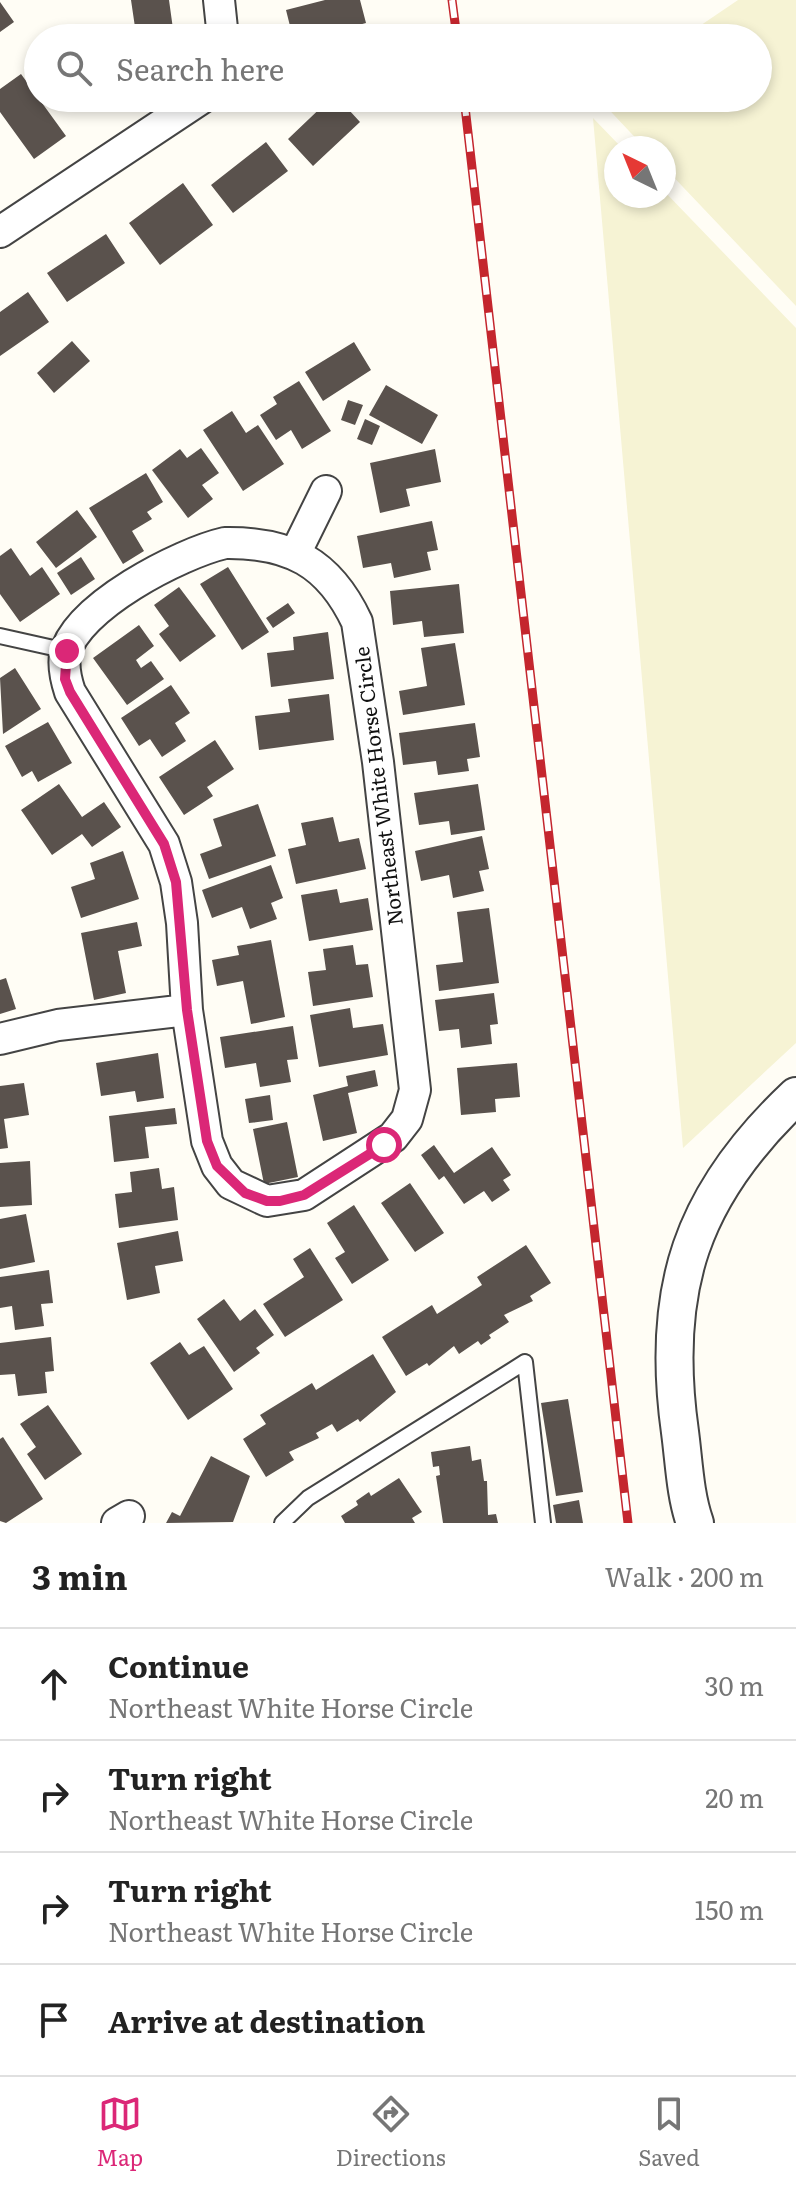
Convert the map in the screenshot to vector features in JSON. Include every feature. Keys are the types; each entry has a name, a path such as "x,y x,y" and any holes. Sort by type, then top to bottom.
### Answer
{"street":[{"path":"219,0 222,24"},
{"path":"3,224 180,112"},
{"path":"295,554 326,491"},
{"name":"Northeast White Horse Circle","path":"236,543 257,543 295,554 328,577 349,603 362,640 415,1090 407,1119 384,1145 304,1195 267,1201 245,1193 217,1166 207,1141 187,1010 182,923 176,882 164,844 70,692 65,679 67,651 78,629 91,615 185,555 236,543"},
{"path":"0,1039 58,1025 187,1010"},
{"path":"695,1523 674,1387 672,1353 677,1302 688,1253 716,1190 750,1144 796,1096"}],"lane":[{"path":"0,636 67,651"},
{"path":"282,1523 308,1498 525,1362 543,1523"}],"shaded area":[{"path":"738,0 796,0 796,306 676,180 676,136 634,136 611,112 772,112 772,24 703,24"},
{"path":"593,118 610,136 604,136 604,208 676,208 676,203 796,328 796,1043 683,1148"}],"building":[{"path":"131,0 169,0 172,24 135,24"},
{"path":"325,0 360,0 366,23 290,24 286,10"},
{"path":"0,2 14,22 0,32"},
{"path":"21,74 24,78 24,112 49,112 66,136 34,159 0,112 0,89"},
{"path":"316,112 351,112 360,122 313,166 288,139"},
{"path":"266,142 288,171 233,213 211,185"},
{"path":"183,183 213,225 160,265 129,223"},
{"path":"106,234 125,263 67,302 47,273"},
{"path":"28,292 49,322 0,356 0,312"},
{"path":"72,341 90,361 54,393 37,373"},
{"path":"354,342 371,370 323,401 305,372"},
{"path":"299,381 331,431 302,449 291,430 276,440 260,415 277,404 273,397"},
{"path":"386,385 438,415 422,444 369,415"},
{"path":"348,400 363,405 355,425 341,420"},
{"path":"232,411 246,433 258,425 284,464 243,491 203,430"},
{"path":"365,419 380,426 372,445 357,439"},
{"path":"201,448 219,473 202,485 213,499 188,518 152,470 180,449 187,458"},
{"path":"435,449 441,482 406,489 410,506 380,513 370,463"},
{"path":"146,473 163,502 147,512 152,519 132,531 144,551 123,564 89,508"},
{"path":"77,510 97,537 56,568 36,542"},
{"path":"432,521 438,550 427,552 431,570 394,578 391,563 363,568 357,536"},
{"path":"11,548 30,576 42,567 60,594 20,622 0,594 0,556"},
{"path":"81,557 95,579 71,595 57,573"},
{"path":"228,567 269,632 242,650 200,584"},
{"path":"459,584 464,633 424,637 422,621 393,625 390,591"},
{"path":"179,587 216,636 180,662 159,634 169,626 154,605"},
{"path":"288,603 295,613 273,628 266,618"},
{"path":"139,625 154,646 136,660 141,668 151,661 164,679 127,705 93,658"},
{"path":"328,632 334,679 271,687 267,653 294,650 293,637"},
{"path":"455,643 465,705 403,715 399,691 427,686 421,648"},
{"path":"15,668 41,709 3,734 0,678"},
{"path":"171,685 190,713 175,723 186,741 162,757 150,739 139,746 121,718"},
{"path":"329,694 334,740 259,750 255,716 290,712 288,699"},
{"path":"48,722 72,763 38,782 32,771 22,777 5,746"},
{"path":"475,723 480,757 467,759 469,771 438,775 436,761 403,765 399,733"},
{"path":"215,740 234,769 207,787 213,796 184,815 159,777"},
{"path":"59,784 82,817 104,802 121,827 92,847 82,834 52,855 21,810"},
{"path":"478,784 485,830 451,835 449,821 419,825 414,793"},
{"path":"258,804 276,856 209,879 200,854 222,846 213,819"},
{"path":"333,817 339,842 359,838 366,869 296,884 288,849 306,845 301,823"},
{"path":"482,836 489,869 479,871 484,891 453,898 449,875 421,881 415,851"},
{"path":"123,851 139,899 81,918 71,887 95,879 90,863"},
{"path":"271,865 283,898 271,903 277,919 250,929 242,907 212,918 202,890"},
{"path":"337,889 340,903 368,898 373,930 309,941 301,895"},
{"path":"489,908 499,983 439,991 436,965 463,962 457,912"},
{"path":"137,922 142,946 118,951 126,993 94,1000 81,933"},
{"path":"271,940 285,1017 251,1024 243,981 217,986 212,960 239,955 237,946"},
{"path":"353,945 356,965 368,964 373,997 313,1006 308,972 326,970 323,949"},
{"path":"6,978 16,1009 0,1014 0,980"},
{"path":"494,993 498,1024 490,1025 492,1044 461,1048 459,1029 439,1031 435,1000"},
{"path":"350,1008 353,1028 383,1024 388,1055 319,1067 310,1015"},
{"path":"293,1026 298,1059 287,1060 291,1082 260,1087 256,1063 225,1068 220,1037"},
{"path":"158,1053 164,1098 137,1102 135,1091 101,1096 96,1063"},
{"path":"517,1063 520,1097 495,1099 496,1112 461,1115 457,1068"},
{"path":"375,1070 378,1086 348,1093 357,1133 323,1141 313,1095 348,1086 346,1076"},
{"path":"24,1083 29,1115 4,1119 8,1148 0,1149 0,1086"},
{"path":"270,1095 273,1120 249,1123 245,1099"},
{"path":"175,1108 177,1124 145,1127 149,1158 114,1162 109,1116"},
{"path":"287,1122 298,1177 264,1184 253,1129"},
{"path":"434,1145 454,1173 492,1147 511,1175 503,1180 510,1190 492,1202 484,1191 464,1204 444,1176 439,1180 421,1155"},
{"path":"30,1161 32,1205 0,1207 0,1163"},
{"path":"159,1168 162,1189 174,1187 178,1220 119,1228 115,1194 132,1192 130,1172"},
{"path":"410,1183 444,1233 415,1252 381,1203"},
{"path":"354,1205 389,1260 352,1284 335,1258 345,1252 327,1223"},
{"path":"26,1214 35,1262 0,1269 0,1219"},
{"path":"178,1231 183,1261 155,1266 160,1293 127,1300 117,1243"},
{"path":"526,1245 551,1283 530,1296 533,1301 504,1315 509,1322 489,1335 491,1338 481,1345 478,1341 459,1354 454,1346 429,1366 427,1363 406,1376 382,1337 432,1305 437,1314 482,1285 477,1277"},
{"path":"310,1248 343,1300 285,1337 263,1304 304,1277 293,1259"},
{"path":"49,1270 53,1303 41,1304 44,1326 15,1330 12,1306 0,1308 0,1277"},
{"path":"224,1299 240,1321 255,1309 274,1335 256,1348 260,1353 234,1372 197,1319"},
{"path":"51,1337 54,1371 45,1372 47,1393 18,1396 15,1374 0,1375 0,1343"},
{"path":"180,1342 189,1355 204,1346 233,1389 188,1420 150,1363"},
{"path":"373,1354 396,1392 360,1422 358,1419 337,1432 332,1424 316,1433 319,1438 289,1452 294,1460 266,1477 243,1439 266,1424 260,1415 312,1383 316,1390"},
{"path":"568,1399 583,1492 556,1496 541,1403"},
{"path":"48,1405 82,1454 45,1480 27,1454 36,1447 20,1424"},
{"path":"3,1437 43,1499 6,1523 0,1521 0,1439"},
{"path":"470,1446 472,1461 481,1459 484,1481 487,1481 488,1515 496,1514 498,1523 443,1523 436,1476 440,1475 439,1466 433,1467 431,1452"},
{"path":"211,1456 250,1476 233,1522 166,1523 172,1512 180,1516"},
{"path":"399,1478 422,1512 412,1518 415,1523 345,1523 341,1516 358,1505 356,1501 369,1492 371,1496"},
{"path":"579,1500 583,1523 556,1523 553,1505"}],"railway":[{"path":"452,0 455,24"},
{"path":"466,112 628,1523"}],"route":[{"path":"67,651 65,679 70,692 152,820 164,844 176,882 182,923 187,1010 196,1052 207,1141 217,1166 231,1184 245,1193 267,1201 280,1201 304,1195 384,1145"}]}
